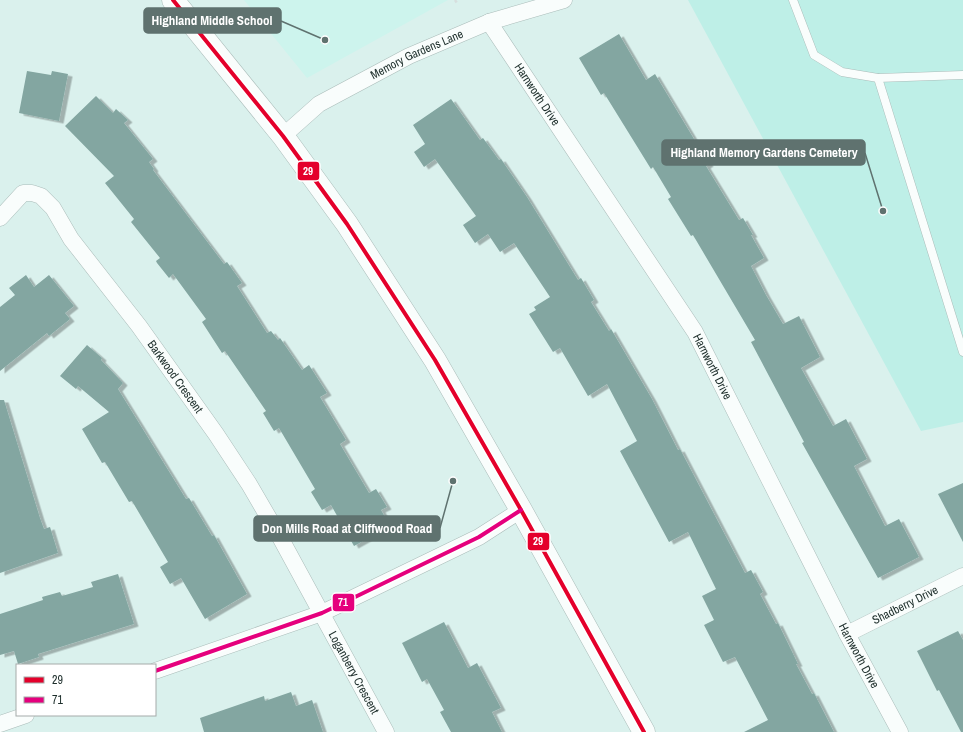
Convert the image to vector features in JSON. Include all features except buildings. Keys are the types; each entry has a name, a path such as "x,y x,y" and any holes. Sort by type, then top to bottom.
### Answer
{"main road":[{"path":"173,0 283,136 347,224 435,360 521,510 644,732"}],"street":[{"name":"Memory Gardens Lane","path":"283,136 326,100 409,56 488,22 564,0"},
{"name":"Harnworth Drive","path":"488,22 695,332 847,634 900,732"},
{"name":"Barkwood Crescent","path":"0,218 23,193 32,193 41,196 53,208 71,239 139,326 216,434 249,484 322,613"},
{"path":"156,671 322,613 479,537 521,510"},
{"name":"Shadberry Drive","path":"847,634 963,576"},
{"name":"Loganberry Crescent","path":"322,613 386,732"},
{"path":"0,724 23,716"}],"lane":[{"path":"793,0 814,55 842,72 878,78 963,75"},
{"path":"878,78 963,352"}],"shaded area":[{"path":"244,0 448,0 307,78"},
{"path":"688,0 963,0 963,422 921,431"}],"transit line":[{"name":"29","path":"173,0 283,136 347,224 435,360 521,510 644,732"},
{"name":"71","path":"156,671 322,613 479,537 521,510"}],"place":[{"name":"Highland Middle School","path":"325,40"},
{"name":"Highland Memory Gardens Cemetery","path":"883,211"},
{"name":"Don Mills Road at Cliffwood Road","path":"453,481"}]}
